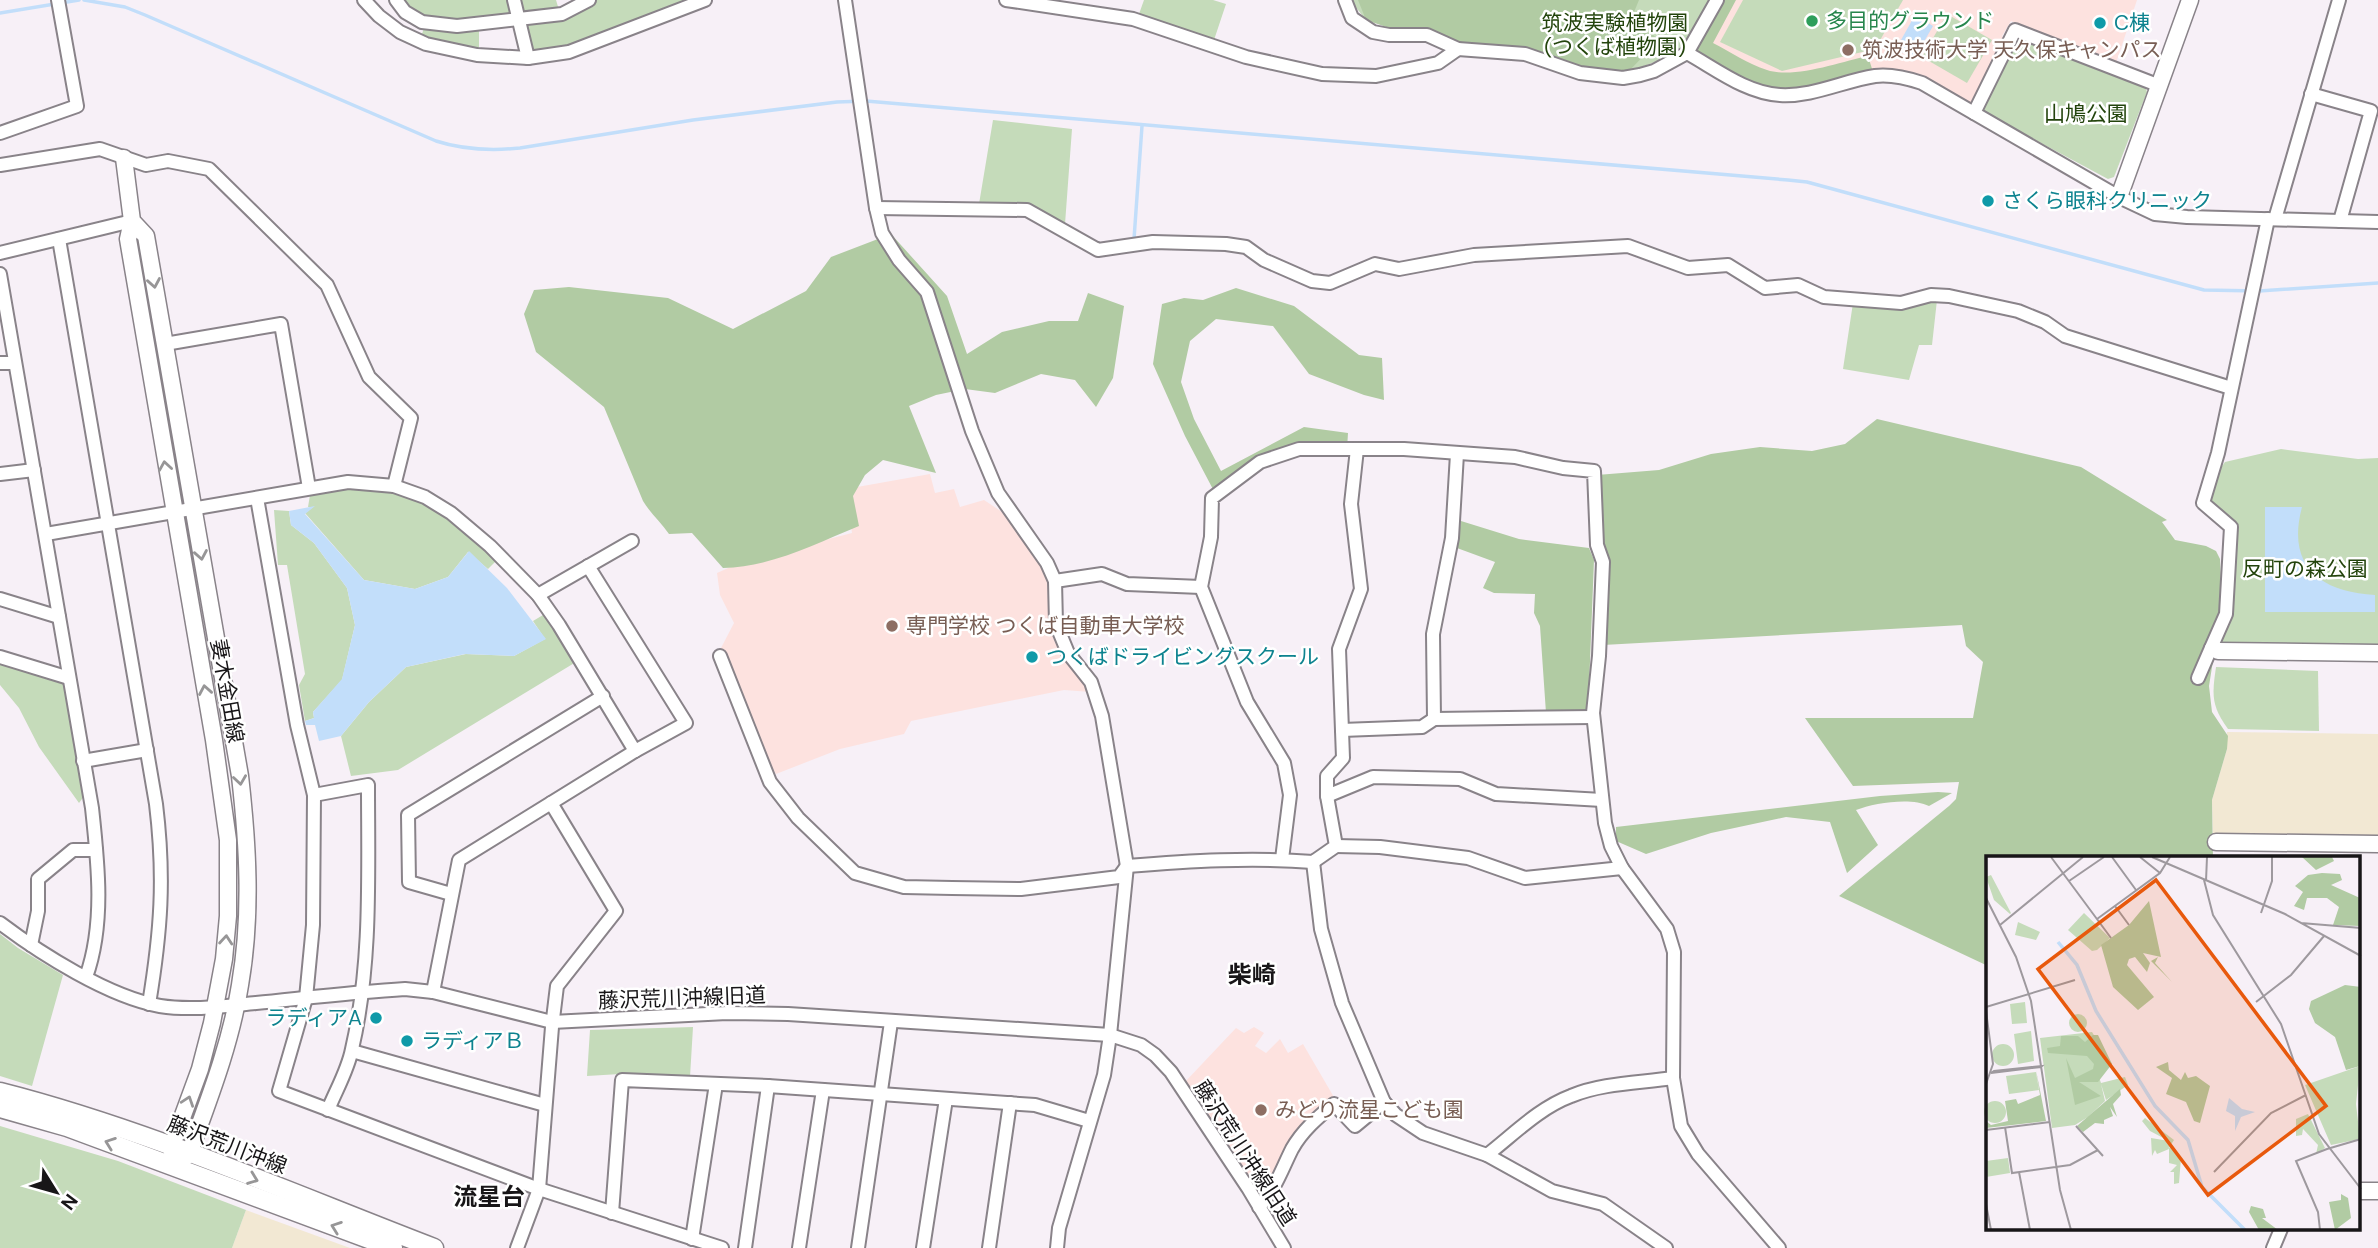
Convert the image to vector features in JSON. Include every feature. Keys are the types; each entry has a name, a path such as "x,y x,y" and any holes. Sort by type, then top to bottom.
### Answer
{"main road":[{"name":"藤沢荒川沖線","path":"0,1092 39,1102 189,1154 434,1248"},
{"name":"藤沢荒川沖線","path":"0,1108 66,1127 393,1248"}],"street":[{"path":"364,0 400,32 426,44 477,55 528,58 569,52 705,0"},
{"path":"396,0 413,18 428,23 457,26 562,14 589,0"},
{"path":"514,0 528,58"},
{"path":"845,0 882,233 899,260 927,292 972,431 998,492 1055,581 1056,624 1068,653 1091,682 1102,716 1127,866 1104,1076 1059,1228 1057,1248"},
{"path":"1006,0 1133,19 1246,57 1322,74 1376,76 1437,63 1458,49"},
{"path":"1345,0 1352,18 1373,32 1389,35 1427,35 1458,49 1525,54 1580,73 1623,78 1654,71 1687,53 1717,0"},
{"path":"2119,197 2190,0"},
{"path":"2198,678 2215,650 2226,614 2231,527 2203,503 2218,453 2254,283 2271,219 2339,0"},
{"path":"0,134 77,106 59,5"},
{"path":"1974,113 2015,30 2160,86"},
{"path":"1687,53 1761,92 1780,95 1802,94 1876,76 1904,77 1922,83 2119,197 2155,214 2378,222"},
{"path":"2311,94 2371,111 2340,221"},
{"path":"0,165 100,149 146,165 168,161 209,169 327,285 369,377 411,418 394,486"},
{"name":"妻木金田線","path":"124,158 132,221 128,239 216,753 228,840 225,959 200,1069 171,1148"},
{"path":"876,208 1027,210 1098,250 1153,242 1226,244 1246,247 1264,260 1312,281 1331,283 1375,264 1399,269 1474,255 1628,246 1688,268 1728,265 1765,288 1798,285 1824,297 1901,303 1931,295 1949,296 2018,312 2045,322 2065,336 2231,388"},
{"path":"0,253 132,221"},
{"name":"妻木金田線","path":"132,221 146,236 240,776 247,844 247,918 236,1005 219,1068 189,1154"},
{"path":"59,239 162,848 163,883 159,941 149,1004"},
{"path":"0,274 92,808 98,906 94,942 86,976"},
{"path":"165,344 281,324 309,488"},
{"path":"0,363 14,363"},
{"path":"1282,859 1290,795 1284,762 1247,702 1202,587 1211,537 1212,498 1260,462 1280,453 1299,449 1404,449 1515,457 1563,468 1594,471 1597,545 1603,562 1593,718 1602,800 1611,846 1622,868 1667,929 1674,952 1673,1078 1681,1126 1725,1186 1779,1248"},
{"path":"1336,846 1327,796 1327,776 1343,758 1339,649 1361,589 1350,504 1357,449"},
{"path":"1434,719 1433,634 1452,538 1457,454"},
{"path":"0,474 34,470"},
{"path":"46,534 348,482 394,486 425,497 451,513 491,546 538,595 635,751"},
{"path":"257,498 297,725 314,795 313,925 306,998 279,1091 539,1189 722,1248"},
{"path":"538,595 632,541"},
{"path":"433,992 459,860 635,751 686,723 588,566"},
{"path":"1055,581 1102,574 1127,584 1202,587"},
{"path":"0,599 59,617"},
{"path":"2215,650 2378,653"},
{"path":"720,656 770,782 798,818 855,873 904,887 1021,889 1119,877 1127,866 1198,860 1282,859 1313,862 1336,846 1380,847 1468,858 1525,878 1622,868"},
{"path":"0,657 69,678"},
{"path":"451,894 409,882 408,815 603,696"},
{"path":"1342,730 1422,727 1434,719 1593,718"},
{"path":"83,761 147,750"},
{"path":"1327,796 1373,777 1460,779 1496,794 1602,800"},
{"path":"314,795 368,785 368,882 361,993 352,1051 328,1110"},
{"path":"517,1248 539,1189 557,986 616,911 551,803"},
{"path":"2216,842 2378,844"},
{"path":"31,945 38,911 38,879 73,850 96,850"},
{"path":"1313,862 1321,929 1342,1003 1384,1102 1396,1115 1423,1133 1487,1155 1552,1191 1603,1203 1666,1248"},
{"name":"藤沢荒川沖線旧道","path":"0,923 31,945 123,995 149,1004 176,1008 215,1007 405,989 433,992 552,1022 727,1013 788,1014 1110,1035 1141,1045 1171,1072 1284,1248"},
{"path":"858,1248 891,1022"},
{"path":"352,1051 545,1105"},
{"path":"1487,1155 1516,1130 1573,1095 1673,1078"},
{"path":"612,1213 622,1080 768,1086 1035,1105 1089,1121"},
{"path":"692,1239 716,1084"},
{"path":"745,1248 768,1086"},
{"path":"799,1248 823,1090"},
{"path":"923,1248 946,1099"},
{"path":"1259,1207 1273,1192 1293,1147 1316,1119 1334,1104 1355,1126 1384,1102"},
{"path":"989,1248 1010,1103"},
{"path":"171,1148 175,1166 189,1154"},
{"path":"2360,1191 2378,1191"},
{"path":"2273,1248 2281,1230"}],"shaded area":[{"name":"筑波技術大学 天久保キャンパス","path":"1723,0 2137,0 2116,63 2011,21 2002,36 2005,40 1974,101 1969,104 1918,74 1888,70 1800,89 1697,52"},
{"name":"専門学校 つくば自動車大学校","path":"930,474 935,493 954,489 960,507 984,500 1002,512 1034,555 1049,583 1052,635 1058,649 1091,692 1064,690 911,721 904,734 840,749 776,774 762,752 721,648 734,623 720,595 717,573 746,560 852,533 846,489"},
{"path":"2227,732 2378,734 2378,838 2213,835 2212,800 2227,749"},
{"name":"みどり流星こども園","path":"1254,1027 1264,1033 1255,1046 1266,1053 1280,1039 1288,1053 1303,1044 1335,1099 1310,1117 1293,1139 1261,1197 1185,1082 1236,1028 1244,1033"},
{"path":"246,1210 350,1248 232,1248"}],"green space":[{"path":"400,0 509,0 513,15 453,21 423,16"},
{"path":"519,0 556,0 559,10 522,13"},
{"path":"595,0 692,0 566,48 536,53 532,50 526,25"},
{"path":"1144,0 1213,0 1226,4 1213,43 1141,19 1139,14"},
{"name":"筑波実験植物園 (つくば植物園)","path":"1350,0 1710,0 1681,52 1628,72 1366,20"},
{"name":"筑波実験植物園 (つくば植物園)","path":"1358,0 1639,0 1632,17 1659,40 1628,72 1582,69 1398,31 1366,20"},
{"path":"1723,0 1736,0 1713,43 1753,65 1778,72 1803,71 1868,56 1873,72 1792,90 1765,88 1747,81 1697,52 1696,47"},
{"name":"多目的グラウンド","path":"1743,0 1903,0 1875,49 1782,71 1720,42"},
{"path":"1947,14 1992,40 1967,83 1922,57"},
{"path":"424,28 479,28 479,51 421,37"},
{"name":"山鳩公園","path":"2022,37 2145,86 2147,92 2114,177 2108,179 1985,113 1983,108 2016,40"},
{"path":"993,120 1072,129 1065,224 1039,208 979,204"},
{"path":"891,234 947,296 967,354 1002,332 1049,321 1078,321 1088,293 1124,306 1113,378 1096,407 1075,380 1041,374 995,393 965,389 936,395 909,406 936,473 883,460 865,475 853,496 859,526 758,564 723,568 692,533 669,534 643,501 604,407 536,352 524,314 534,290 569,287 668,298 733,329 806,291 831,257"},
{"path":"1236,288 1294,306 1359,355 1382,358 1384,400 1309,374 1273,326 1216,319 1190,341 1181,382 1194,419 1221,471 1304,427 1348,433 1347,449 1280,453 1216,495 1185,436 1153,364 1162,304 1184,298 1203,300"},
{"path":"1937,300 1932,345 1919,345 1909,380 1843,369 1853,303"},
{"path":"1877,419 2081,467 2167,520 2162,522 2175,540 2206,546 2216,551 2220,559 2222,604 2209,686 2212,712 2228,736 2227,749 2212,800 2213,856 1986,856 1986,965 1839,896 1949,806 1956,799 1959,782 1853,786 1805,718 1973,718 1983,662 1966,646 1962,625 1603,645 1597,475 1659,470 1711,454 1760,447 1812,451 1845,444"},
{"name":"反町の森公園","path":"2281,449 2358,459 2378,458 2378,644 2221,644 2231,615 2234,523 2210,499 2225,462"},
{"path":"376,488 411,496 443,512 496,561 488,569 468,552 448,577 415,589 364,580 305,513 313,507 308,507 310,495 321,491"},
{"path":"274,510 289,511 291,525 314,543 347,588 355,625 342,680 313,712 314,718 305,721 299,685 305,674 287,565 278,565"},
{"path":"1461,521 1519,539 1589,548 1594,560 1588,712 1546,713 1540,626 1534,613 1535,594 1494,593 1483,588 1495,562 1457,548"},
{"path":"543,615 576,662 398,770 351,776 341,736 369,702 406,667 466,654 514,656 545,639 533,621"},
{"path":"0,662 63,681 85,795 79,803 39,747 19,708 0,685"},
{"path":"2216,667 2318,671 2319,731 2228,729 2214,700"},
{"path":"1952,793 1929,806 1913,802 1892,802 1856,810 1878,845 1847,873 1830,822 1786,817 1711,833 1646,854 1616,841 1616,827 1880,796"},
{"path":"0,934 63,975 32,1086 0,1076"},
{"path":"693,1027 690,1077 620,1074 587,1076 590,1030"},
{"path":"0,1126 118,1161 246,1210 232,1248 0,1248"}],"water":[{"path":"1915,15 1933,26 1914,59 1896,49"},
{"path":"315,506 305,514 364,580 415,589 448,577 469,551 507,588 546,639 514,656 465,654 406,667 369,702 341,736 319,741 315,725 306,725 305,721 314,718 313,712 342,679 355,625 347,588 314,543 291,525 289,511"},
{"path":"2265,507 2302,507 2298,528 2299,545 2312,572 2338,588 2375,595 2375,612 2265,612"}],"waterway":[{"path":"0,13 79,0"},
{"path":"84,0 125,7 436,141 467,148 520,148 693,120 837,102 866,101 1807,182 2204,290 2259,291 2378,283"},
{"path":"1134,239 1142,126"}],"place":[{"name":"多目的グラウンド","path":"1812,21"},
{"name":"C棟","path":"2100,23"},
{"name":"筑波技術大学 天久保キャンパス","path":"1848,50"},
{"name":"さくら眼科クリニック","path":"1988,201"},
{"name":"専門学校 つくば自動車大学校","path":"892,626"},
{"name":"つくばドライビングスクール","path":"1032,657"},
{"name":"ラディアA","path":"376,1018"},
{"name":"ラディアＢ","path":"407,1041"},
{"name":"みどり流星こども園","path":"1261,1110"}],"district":[{"name":"柴崎","path":"1252,974"},
{"name":"流星台","path":"489,1196"}]}
